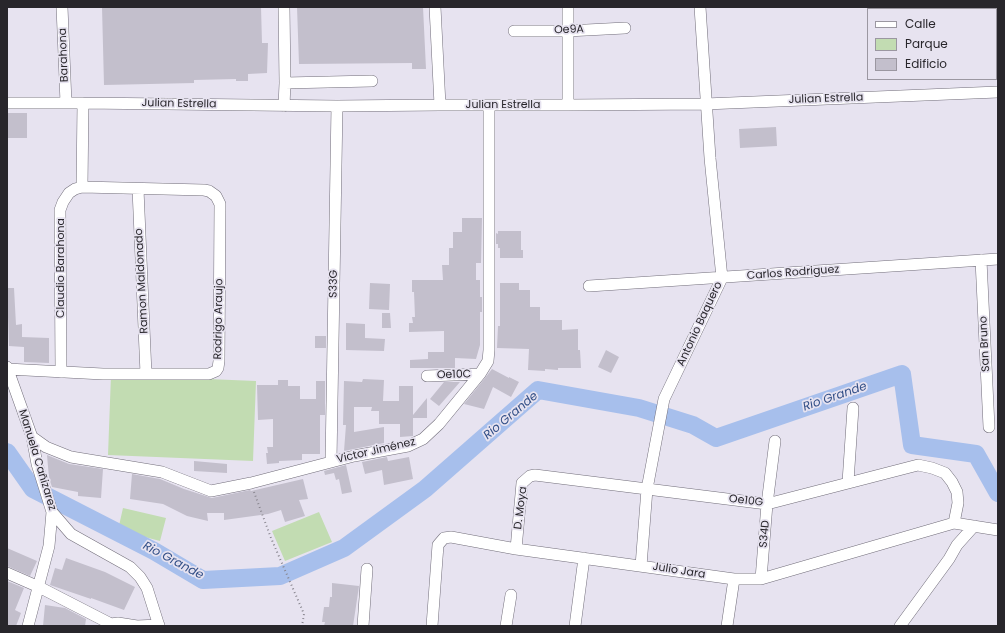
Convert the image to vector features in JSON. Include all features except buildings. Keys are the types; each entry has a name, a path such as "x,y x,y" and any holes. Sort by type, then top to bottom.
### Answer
{"street":[{"name":"Barahona","path":"62,7 66,103"},
{"path":"284,7 284,106"},
{"path":"435,7 440,105"},
{"path":"568,7 568,105"},
{"name":"Antonio Baquero","path":"642,566 647,489 664,399 722,278 705,104 700,7"},
{"name":"Oe9A","path":"514,31 567,31 625,28"},
{"path":"285,83 372,81"},
{"name":"Julian Estrella","path":"7,103 284,106 705,104 998,92"},
{"path":"82,187 83,103"},
{"name":"Victor Jiménez","path":"32,437 46,447 71,457 162,472 211,491 251,483 331,461 416,443 423,439 439,424 480,374 488,361 490,105"},
{"name":"S33G","path":"331,461 337,106"},
{"name":"Rodrigo Araujo","path":"7,368 61,372 209,374 216,371 218,368 220,204 216,196 209,190 82,187"},
{"name":"Claudio Barahona","path":"61,372 60,210 62,202 69,193 82,187"},
{"name":"Ramon Maldonado","path":"138,189 146,374"},
{"name":"Carlos Rodriguez","path":"589,286 998,259"},
{"name":"San Bruno","path":"981,260 989,427"},
{"name":"Manuela Cañizarez","path":"7,368 32,437 37,464 52,512 71,534 130,568 140,577 147,588 159,625"},
{"name":"Oe10C","path":"427,376 480,374"},
{"path":"848,482 853,408"},
{"name":"S34D","path":"761,579 767,504 775,441"},
{"name":"Oe10G","path":"535,475 767,504 918,465 945,473 952,482 957,492 958,503 954,523"},
{"name":"D. Moya","path":"516,549 522,483 530,476 535,475"},
{"path":"28,626 49,546 52,512"},
{"name":"Julio Jara","path":"432,626 438,544 444,538 451,537 516,549 734,580 761,579 954,523 998,530"},
{"path":"900,626 949,559 957,545 974,526"},
{"path":"575,626 584,558"},
{"path":"363,626 367,569"},
{"path":"7,573 39,587 111,624 136,626 159,625"},
{"path":"727,626 734,580"},
{"path":"506,626 511,595"}],"path":[{"path":"251,483 271,538 304,614 302,626"}],"green space":[{"path":"111,375 256,381 253,461 108,455"},
{"path":"123,508 166,518 160,541 118,530"},
{"path":"319,512 332,542 285,561 272,531"}],"waterway":[{"name":"Rio Grande","path":"7,452 33,489 154,551 203,580 280,576 344,548 425,489 538,390 639,408 693,425 716,438 902,374 912,445 976,454 998,493"}]}
